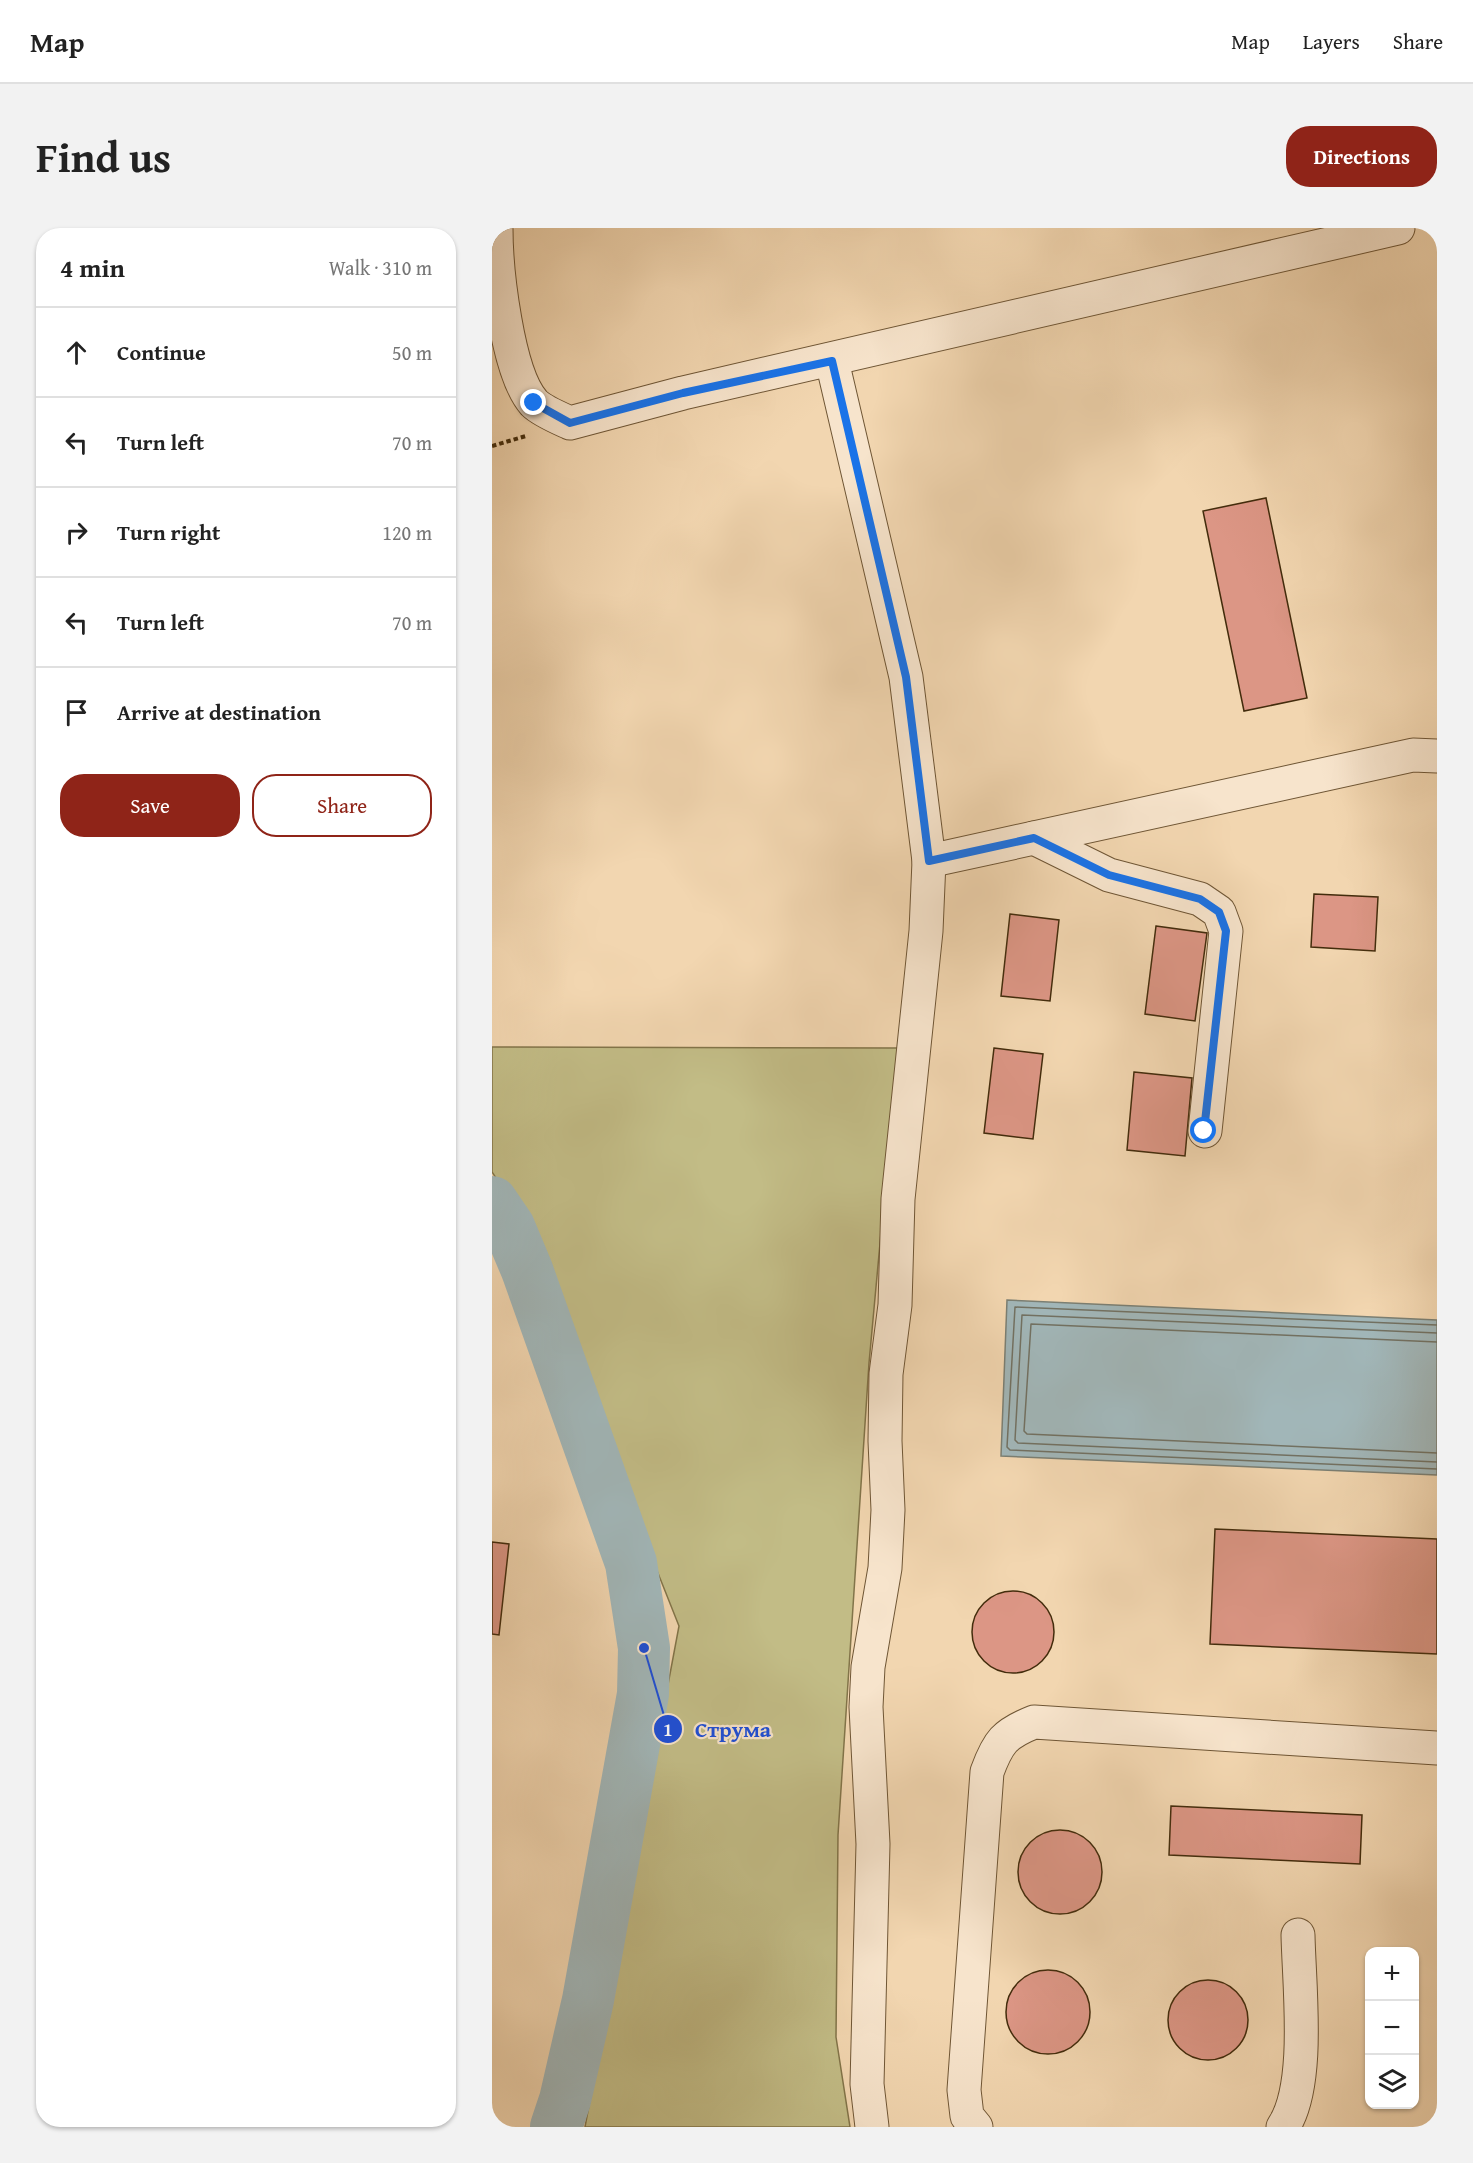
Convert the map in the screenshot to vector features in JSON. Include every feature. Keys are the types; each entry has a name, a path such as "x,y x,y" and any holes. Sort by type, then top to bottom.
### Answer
{"street":[{"path":"496,228 496,250 512,358 534,403 570,423 683,393 832,361 1398,228"},
{"path":"832,361 906,677 929,861 926,930 898,1199 896,1305 886,1374 885,1441 888,1510 885,1568 868,1667 866,1697 873,1844 867,2084 872,2127"},
{"path":"929,861 1413,755 1437,756"},
{"path":"1034,838 1109,875 1200,899 1219,912 1226,931 1204,1131"},
{"path":"976,2127 967,2116 963,2090 987,1772 996,1746 1012,1731 1034,1722 1437,1748"},
{"path":"1283,2127 1292,2114 1299,2089 1298,1935"}],"shaded area":[{"path":"492,1047 898,1048 869,1363 838,1835 836,2037 850,2127 585,2127 679,1626 508,1196 492,1172"}],"water":[{"path":"1007,1300 1437,1320 1437,1475 1001,1456"}],"building":[{"path":"1266,498 1307,698 1244,711 1203,511"},
{"path":"1314,894 1378,897 1375,951 1311,947"},
{"path":"1010,914 1059,920 1050,1001 1001,996"},
{"path":"1156,926 1207,933 1195,1021 1145,1014"},
{"path":"994,1048 1043,1054 1033,1139 984,1133"},
{"path":"1134,1072 1192,1078 1185,1156 1127,1150"},
{"path":"1215,1529 1437,1539 1437,1654 1210,1644"},
{"path":"492,1542 509,1544 499,1635 492,1634"},
{"path":"1013,1591 1029,1594 1042,1603 1051,1616 1054,1632 1051,1648 1042,1661 1029,1670 1013,1673 997,1670 984,1661 975,1648 972,1632 975,1616 984,1603 997,1594"},
{"path":"1171,1806 1362,1815 1360,1864 1169,1855"},
{"path":"1060,1830 1076,1833 1090,1842 1099,1856 1102,1872 1099,1888 1090,1902 1076,1911 1060,1914 1044,1911 1030,1902 1021,1888 1018,1872 1021,1856 1030,1842 1044,1833"},
{"path":"1048,1970 1064,1973 1078,1982 1087,1996 1090,2012 1087,2028 1078,2042 1064,2051 1048,2054 1032,2051 1018,2042 1009,2028 1006,2012 1009,1996 1018,1982 1032,1973"},
{"path":"1208,1980 1223,1983 1236,1992 1245,2005 1248,2020 1245,2035 1236,2048 1223,2057 1208,2060 1193,2057 1180,2048 1171,2035 1168,2020 1171,2005 1180,1992 1193,1983"}],"waterway":[{"path":"492,1202 509,1227 527,1270 631,1563 644,1648 643,1694 588,2000 565,2100 556,2127"}],"place":[{"name":"Струма","path":"644,1648"}],"route":[{"path":"534,403 570,423 683,393 832,361 906,677 929,861 1034,838 1109,875 1200,899 1219,912 1226,931 1204,1131"}]}
